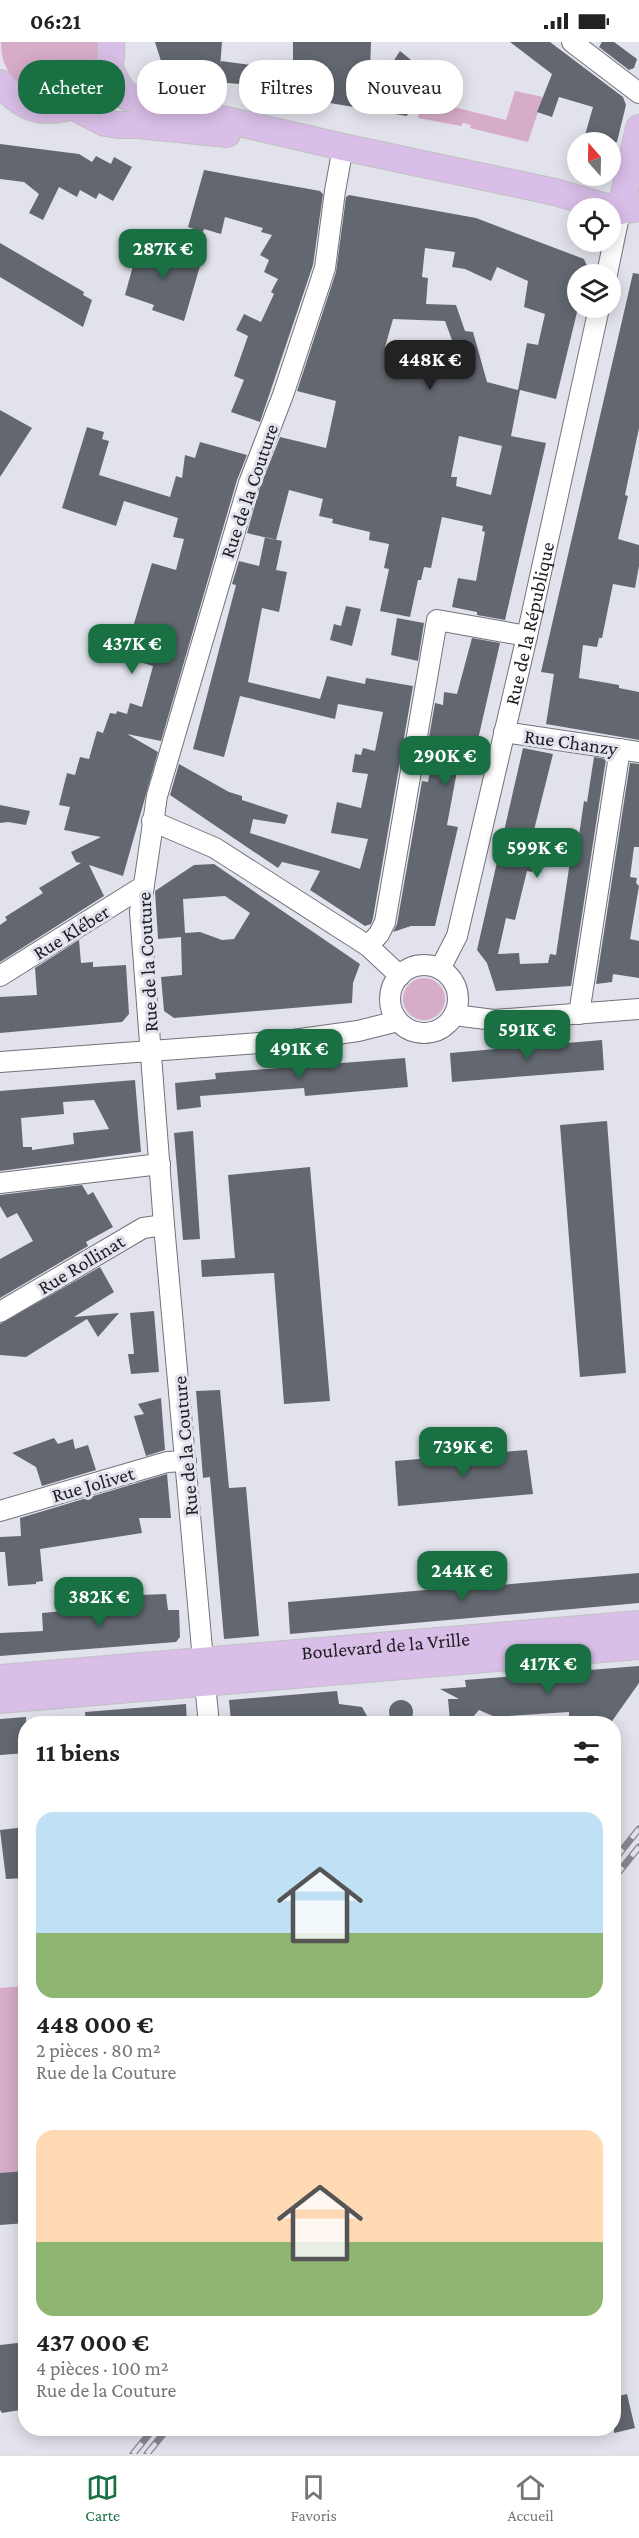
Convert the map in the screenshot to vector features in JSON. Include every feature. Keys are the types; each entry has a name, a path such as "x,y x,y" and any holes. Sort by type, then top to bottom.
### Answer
{"main road":[{"path":"110,54 117,83 127,97 630,210"},
{"path":"4,93 18,100"},
{"path":"88,114 105,123 118,125 138,125 343,147"},
{"path":"639,128 630,210 639,229"},
{"name":"Boulevard de la Vrille","path":"0,1700 204,1672 639,1624"},
{"name":"Boulevard de la Vrille","path":"0,1678 204,1672 639,1646"}],"street":[{"path":"572,42 639,93"},
{"name":"Rue de la Couture","path":"208,1716 164,1225 140,912 142,887 157,796 249,483 283,395 325,268 343,147"},
{"path":"611,264 630,210"},
{"name":"Rue de la République","path":"440,969 457,936 527,636 597,318"},
{"path":"368,946 379,934 385,922 437,620 527,636"},
{"name":"Rue Chanzy","path":"504,732 629,751"},
{"path":"579,1014 629,751"},
{"path":"152,821 215,848 368,946 400,976"},
{"name":"Rue Kléber","path":"0,976 142,887"},
{"path":"419,966 440,969 448,975 458,994 454,1015 449,1023 433,1032 414,1031 398,1021 393,1012 391,993 400,976 409,969 419,966"},
{"path":"454,1015 494,1020 639,1009"},
{"path":"0,1062 286,1041 358,1031 398,1021"},
{"path":"0,1183 160,1164"},
{"name":"Rue Rollinat","path":"0,1312 142,1228 164,1225"},
{"name":"Rue Jolivet","path":"0,1511 167,1462 186,1461"}],"shaded area":[{"path":"1,42 98,42 97,60 18,60 18,83 5,66"},
{"path":"515,91 543,97 528,142 470,128 471,125 463,123 461,126 418,118 419,114 463,114 463,109 506,120"},
{"path":"424,978 439,984 445,999 439,1014 424,1020 409,1014 403,999 409,984"},
{"path":"18,1987 18,2176 0,2177 0,1988"}],"building":[{"path":"155,42 222,42 221,60 161,60"},
{"path":"293,42 371,42 370,60 346,60 346,106 334,104 334,60 293,60"},
{"path":"510,42 550,42 623,97 626,105 619,132 586,132 593,107 559,97 552,117 537,112 552,74"},
{"path":"602,42 614,42 637,59 634,68 629,70 599,47"},
{"path":"400,51 411,60 394,60"},
{"path":"227,62 239,63 239,84 227,83"},
{"path":"0,144 79,154 92,162 96,156 111,164 114,157 132,167 113,201 99,193 96,199 80,190 77,197 59,187 43,220 29,213 39,194 24,182 0,179"},
{"path":"204,170 320,191 323,194 313,265 260,422 231,412 244,380 234,376 248,336 236,330 244,314 261,322 274,294 271,292 278,279 264,272 269,260 260,255 272,235 261,232 263,228 225,217 221,234 188,227"},
{"path":"349,195 476,218 584,259 586,264 567,264 567,318 576,318 556,399 520,390 511,436 546,443 505,620 477,615 477,612 452,607 458,578 476,581 485,532 482,531 483,526 442,517 431,568 424,567 421,580 418,580 410,617 380,611 389,569 384,568 389,544 369,540 370,532 332,523 333,519 319,516 323,499 289,490 276,540 247,533 260,487 280,437 326,448 336,401 297,391 336,272 346,197","holes":["425,248 455,252 452,267 465,269 491,281 497,267 528,281 524,307 545,314 538,345 527,343 518,390 487,382 473,332 465,331 456,305 426,304 428,278 422,277","393,319 445,321 460,362 385,347","459,436 502,446 491,495 456,486 457,477 451,477"]},
{"path":"140,240 190,257 189,262 200,266 184,321 152,310 154,305 125,295"},
{"path":"0,243 84,292 83,295 92,300 83,327 0,277"},
{"path":"633,273 639,274 639,428 625,495 628,496 618,539 639,545 639,566 635,588 613,584 602,638 599,638 597,647 583,645 579,678 619,685 619,688 639,692 639,740 546,724 554,674 541,672"},
{"path":"0,410 32,428 0,477"},
{"path":"87,427 104,432 102,439 109,441 99,475 170,497 176,476 182,478 185,455 195,458 200,442 247,455 237,480 161,741 127,734 158,752 123,876 89,865 104,896 0,962 0,925 7,920 5,917 43,893 39,888 81,863 76,862 71,852 101,837 64,830 70,807 59,805 67,773 75,775 80,757 89,759 97,731 103,733 110,713 116,714 117,711 127,714 130,703 142,707 153,666 140,662 142,644 130,637 152,563 176,570 184,539 173,537 178,518 124,501 116,526 62,508"},
{"path":"265,537 282,541 276,570 287,572 279,612 262,608 248,682 320,699 327,676 365,684 366,678 413,686 373,918 371,924 365,926 310,890 320,871 282,862 278,868 170,795 179,764 229,792 242,796 242,800 288,815 285,824 253,819 250,833 360,869 368,839 331,833 337,802 361,808 368,774 352,772 355,754 361,755 363,748 375,751 383,712 338,704 335,719 240,696 224,757 193,749 236,585 232,584 239,561 259,566"},
{"path":"346,606 361,609 352,646 330,640 334,624 341,626"},
{"path":"397,618 424,623 418,661 391,655"},
{"path":"472,638 500,643 474,757 460,755 447,825 458,827 435,926 411,926 393,932 397,924 422,781 428,782 434,750 427,749 435,703 443,705 444,692 457,694"},
{"path":"523,748 553,754 534,830 545,833 540,853 536,852 532,872 527,871 515,920 506,918 498,954 519,953 520,964 548,963 550,954 556,955 572,848 577,849 584,801 587,802 594,757 606,759 571,986 496,991 487,963 477,950"},
{"path":"630,763 639,764 639,847 634,847 630,877 637,878 636,883 639,886 630,939 639,941 639,978 613,974 612,982 596,984"},
{"path":"0,805 30,811 26,825 0,823"},
{"path":"214,864 360,964 353,983 352,1003 174,1018 164,1011 161,977 182,975 181,937 158,939 155,891 194,865","holes":["225,896 250,913 234,939 222,940 200,932 185,933 183,899"]},
{"path":"79,940 81,963 93,962 93,967 126,965 129,1014 122,1022 0,1033 0,997 37,995 35,968"},
{"path":"602,1040 604,1070 452,1082 450,1053"},
{"path":"405,1058 408,1087 305,1096 304,1088 200,1096 201,1107 177,1110 175,1083 216,1079 215,1073"},
{"path":"135,1080 141,1152 0,1171 0,1091","holes":["94,1100 109,1129 73,1133 74,1144 32,1150 32,1147 23,1147 21,1118 64,1114 63,1102"]},
{"path":"607,1121 626,1373 580,1377 560,1125"},
{"path":"193,1131 200,1239 183,1240 174,1133"},
{"path":"310,1167 330,1401 284,1404 274,1273 202,1277 201,1260 235,1258 228,1175"},
{"path":"82,1185 88,1195 93,1192 113,1227 86,1242 88,1246 0,1298 0,1259 33,1241 17,1213 7,1218 0,1206 0,1195"},
{"path":"100,1267 114,1292 74,1317 119,1313 98,1337 87,1319 26,1357 0,1355 0,1324"},
{"path":"154,1311 159,1372 131,1374 128,1354 134,1354 130,1313"},
{"path":"220,1390 229,1488 246,1487 259,1636 224,1639 210,1477 203,1478 196,1391"},
{"path":"161,1398 165,1450 146,1456 134,1416 144,1414 138,1404"},
{"path":"54,1438 58,1444 73,1439 75,1449 88,1445 96,1470 42,1486 36,1467 12,1453"},
{"path":"527,1450 533,1494 398,1506 395,1461"},
{"path":"167,1474 171,1518 139,1518 142,1533 40,1549 43,1581 36,1582 36,1584 8,1586 5,1552 0,1552 0,1537 21,1536 20,1518"},
{"path":"639,1573 639,1603 290,1634 288,1602 449,1588 447,1581 499,1577 500,1585"},
{"path":"166,1594 168,1610 179,1610 180,1637 176,1642 0,1656 0,1633 43,1631 42,1613 86,1609 86,1604 122,1603 121,1598 140,1599 140,1595"},
{"path":"639,1666 639,1683 616,1716 569,1716 569,1712 493,1716 479,1710 474,1716 450,1716 448,1699 459,1699 440,1689 466,1687 465,1680"},
{"path":"337,1691 339,1704 362,1707 367,1716 230,1716 229,1700"},
{"path":"396,1701 406,1701 412,1707 412,1716 390,1716 390,1707"},
{"path":"186,1704 187,1716 85,1716 85,1712"},
{"path":"18,1718 18,1754 0,1755 0,1719"},
{"path":"18,1828 18,1878 6,1879 0,1830"},
{"path":"18,2172 18,2224 0,2225 0,2173"},
{"path":"18,2343 18,2410 2,2413 0,2410 0,2345"},
{"path":"627,2394 635,2428 621,2431 621,2395"}],"railway":[{"path":"621,1851 639,1829"},
{"path":"621,1869 639,1847"},
{"path":"133,2454 148,2436"},
{"path":"147,2454 162,2436"}]}
